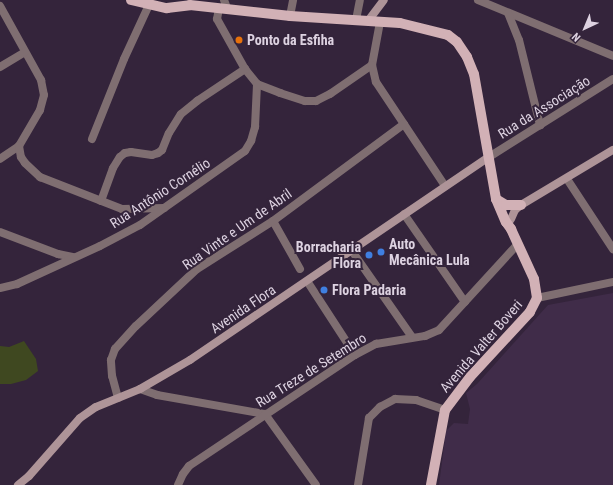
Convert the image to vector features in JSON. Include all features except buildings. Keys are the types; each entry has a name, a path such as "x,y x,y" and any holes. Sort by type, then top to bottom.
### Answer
{"main road":[{"name":"Avenida Valter Boveri","path":"130,0 167,8 190,5 219,5 290,16 400,23 448,35 457,42 467,57 474,74 496,199 506,222 511,224"},
{"path":"368,21 384,0"},
{"path":"511,224 515,210 521,205 567,179 613,150"},
{"name":"Avenida Flora","path":"18,485 29,476 80,418 96,407 140,388 190,360 489,157"},
{"name":"Avenida Valter Boveri","path":"431,485 445,410 470,377 530,312 537,298 534,279 517,245 506,204 494,183"},
{"path":"496,199 506,204 521,205"}],"street":[{"path":"290,16 293,0"},
{"path":"356,20 360,0"},
{"path":"478,0 613,56"},
{"path":"92,139 124,59 149,5"},
{"path":"219,5 217,19 245,69 257,84 305,101 316,101 330,94 372,65"},
{"path":"0,6 41,80 44,95 40,110 19,146 0,159"},
{"path":"508,13 519,40 540,125"},
{"path":"380,22 372,65 376,82 445,186"},
{"path":"0,67 25,52"},
{"path":"102,201 113,168 120,156 125,152 152,155 158,153 162,150 169,133 181,114 197,101 245,69"},
{"name":"Rua da Associação","path":"489,157 613,79"},
{"name":"Rua Antônio Cornélio","path":"0,288 17,284 100,246 140,225 245,151 251,141 255,127 257,84"},
{"name":"Rua Vinte e Um de Abril","path":"118,398 112,376 111,360 116,349 136,326 197,269 272,221 404,124"},
{"path":"19,146 21,157 25,164 40,177 122,210 164,208"},
{"path":"567,179 613,249"},
{"path":"404,214 464,302"},
{"path":"272,221 300,269"},
{"path":"0,232 58,254 74,257"},
{"name":"Rua Treze de Setembro","path":"178,485 189,466 355,355 376,344 425,336 439,330 517,245"},
{"path":"352,251 412,337"},
{"path":"307,281 355,355"},
{"path":"537,298 613,282"},
{"path":"140,388 157,395 265,414 316,485"},
{"path":"358,485 369,418 380,407 395,399 416,400 445,410"}],"shaded area":[{"path":"613,293 613,485 439,485 446,431 454,423 468,424 470,409 466,393 477,384 548,305"}],"green space":[{"path":"24,341 36,359 38,371 26,380 11,384 0,384 0,346 9,347"}],"place":[{"name":"Ponto da Esfiha","path":"239,40"},
{"name":"Auto Mecânica Lula","path":"381,252"},
{"name":"Borracharia Flora","path":"369,255"},
{"name":"Flora Padaria","path":"324,290"}]}
